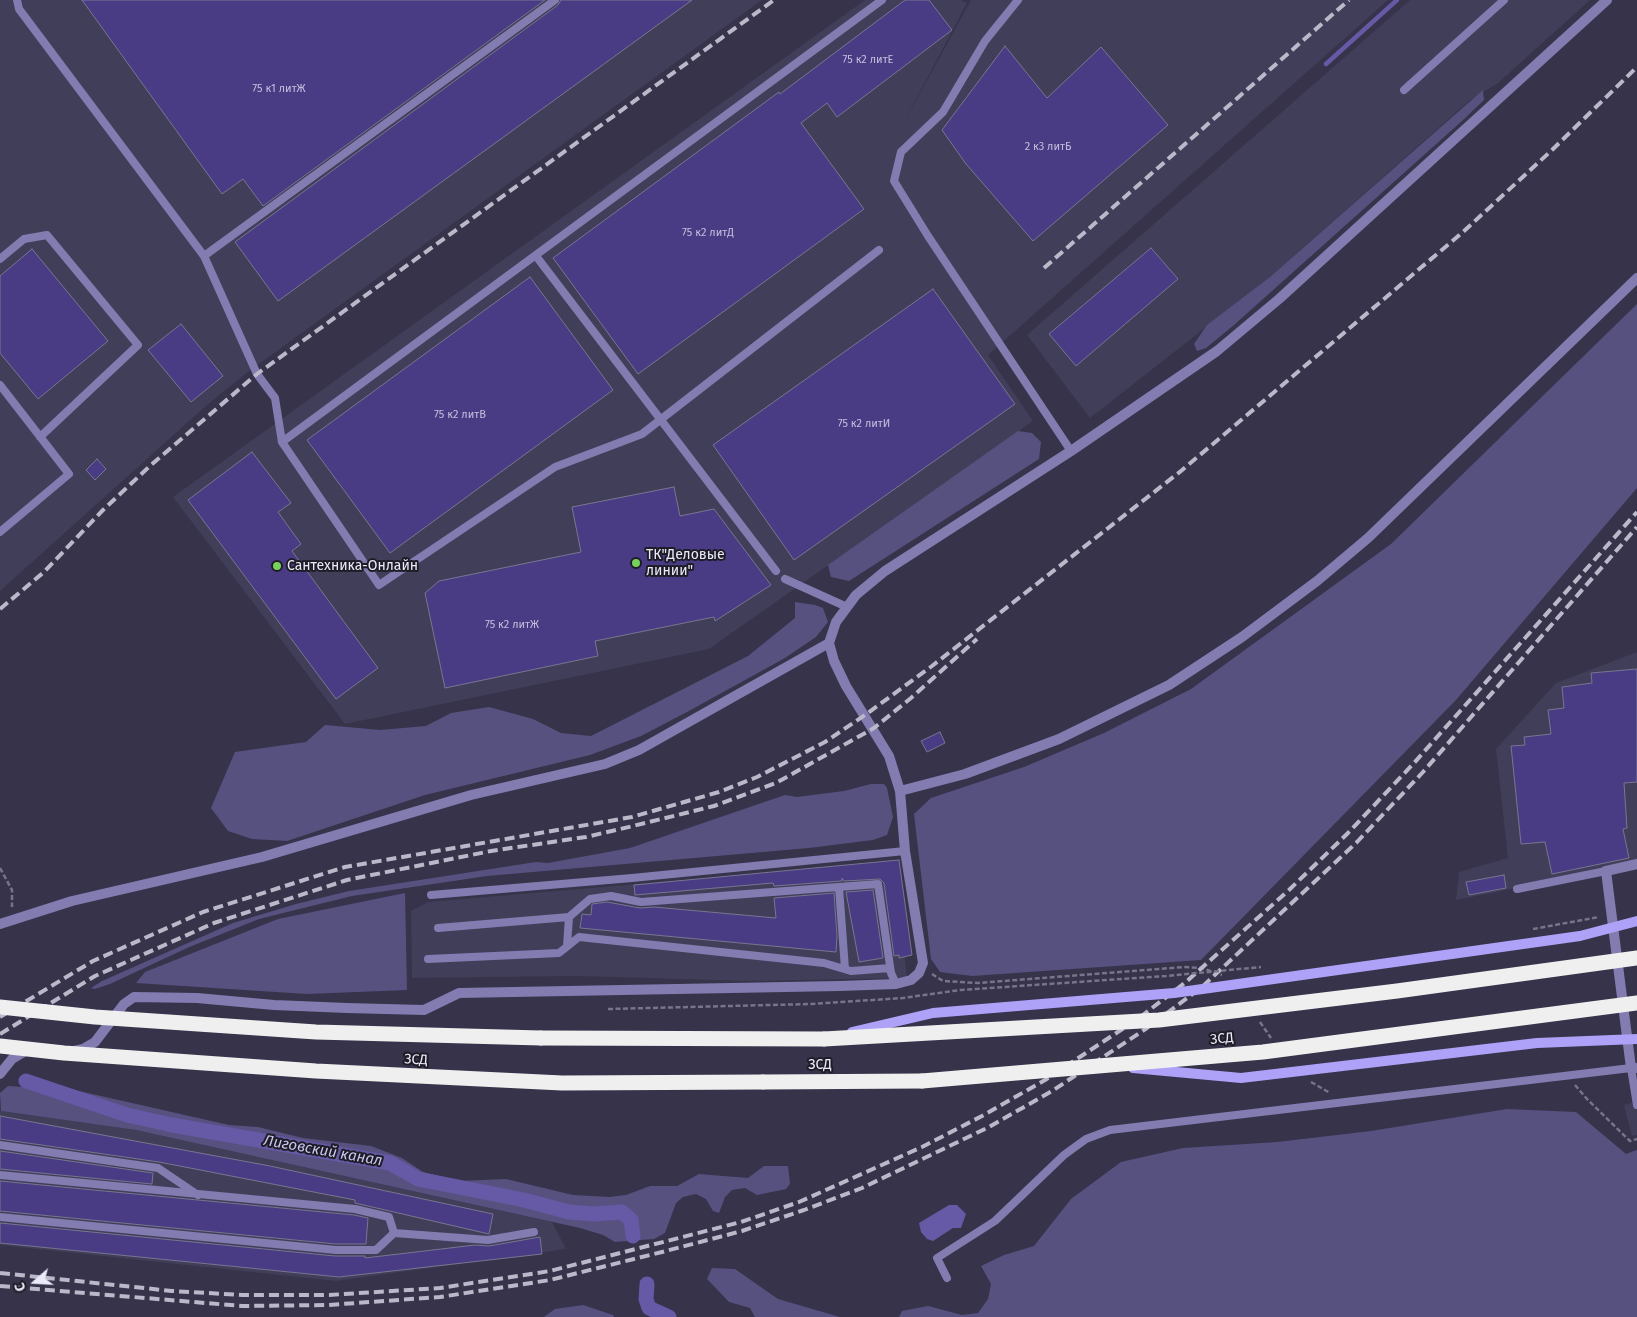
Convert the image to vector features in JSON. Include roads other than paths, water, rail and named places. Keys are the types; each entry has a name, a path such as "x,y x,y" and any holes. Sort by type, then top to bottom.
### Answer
{"highway":[{"name":"ЗСД","path":"0,1007 95,1017 316,1032 541,1038 824,1038 1158,1020 1397,991 1637,958"},
{"name":"ЗСД","path":"0,1046 64,1054 331,1072 562,1084 922,1081 1263,1052 1637,1003"}],"main road":[{"path":"824,1038 933,1013 1174,993 1580,936 1637,922"},
{"path":"1105,1066 1241,1078 1537,1043 1637,1039"}],"street":[{"path":"0,1074 12,1059 24,1050 40,1048 73,1051 83,1049 104,1033 124,1004 134,996 197,998 329,1008 424,1010 459,993 896,984 911,980 919,973 923,963 905,851 900,791 889,756 846,686 834,661 829,643 836,622 856,595 885,571 1070,451 1217,351 1470,127 1607,0"},
{"path":"900,791 965,774 1058,739 1169,685 1242,637 1317,581 1368,538 1637,278"},
{"path":"0,924 72,902 271,854 471,795 605,764 647,745 829,643"},
{"path":"1634,1068 1606,872 1637,864"}],"lane":[{"path":"17,0 19,9 204,256 256,374 275,398 282,442 379,585 555,467 642,434 879,250"},
{"path":"204,256 555,0"},
{"path":"282,442 882,0"},
{"path":"1018,0 986,41 943,112 901,152 894,181 928,236 1070,451"},
{"path":"1404,90 1504,0"},
{"path":"0,259 24,239 47,235 138,345 40,437"},
{"path":"536,256 659,420 776,571"},
{"path":"0,386 69,474 3,530 0,521"},
{"path":"785,580 847,607"},
{"path":"431,895 642,877 905,851"},
{"path":"1517,889 1606,872"},
{"path":"438,928 569,917 590,899 611,896 641,902 878,884 890,968 896,984"},
{"path":"839,887 845,969"},
{"path":"568,946 569,917"},
{"path":"428,958 559,953 579,937 824,963 851,971 890,968"},
{"path":"948,1278 937,1258 995,1221 1064,1155 1086,1139 1110,1130 1634,1068 1637,1105"},
{"path":"0,1144 158,1168 199,1195"},
{"path":"0,1175 356,1209 389,1216 394,1233"},
{"path":"0,1217 336,1250 376,1250 394,1233 488,1240 534,1232"}],"waterway":[{"path":"1326,64 1397,0"},
{"name":"Лиговский канал","path":"26,1081 127,1115 172,1125 390,1163 418,1179 524,1200 569,1212 594,1214 622,1212 631,1220 633,1236"},
{"name":"Лиговский канал","path":"647,1284 646,1299 649,1308 669,1317"}],"railway":[{"path":"0,609 44,572 103,510 151,465 257,374 774,0"},
{"path":"1044,268 1349,0"},
{"path":"0,1017 93,961 203,912 345,867 632,817 719,792 757,777 825,742 932,666 1181,471 1463,232 1552,150 1637,67"},
{"path":"0,1273 172,1291 242,1295 329,1295 440,1288 550,1271 741,1222 799,1202 922,1147 1045,1080 1139,1018 1186,982 1289,890 1348,833 1414,763 1637,512"},
{"path":"0,1286 242,1306 328,1305 440,1297 550,1280 662,1252 742,1231 862,1188 989,1127 1052,1091 1147,1028 1202,987 1357,842 1423,772 1637,527"},
{"path":"0,1034 95,976 214,923 347,880 491,851 586,837 714,806 776,783 874,728 977,639"}],"place":[{"name":"ТК\"Деловые линии\"","path":"636,563"},
{"name":"Сантехника-Онлайн","path":"277,566"}]}
